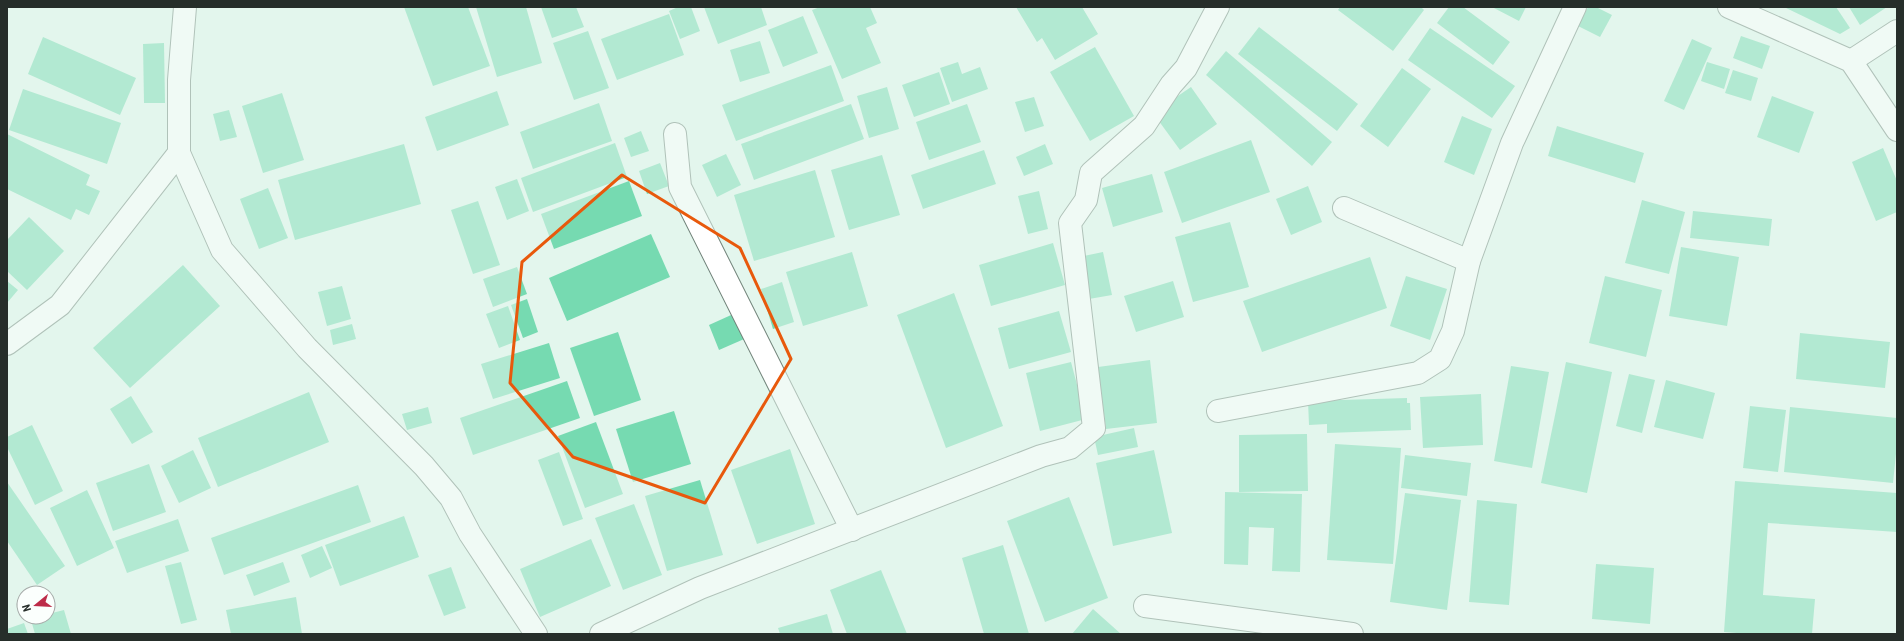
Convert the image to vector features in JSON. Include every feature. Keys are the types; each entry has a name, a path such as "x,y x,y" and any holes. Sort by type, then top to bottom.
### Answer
{"street":[{"path":"185,7 178,80 179,153 222,250 308,348 424,466 451,498 470,534 536,634"},
{"path":"601,634 700,588 1041,456 1070,448 1094,428 1070,223 1086,200 1091,173 1144,126 1171,85 1186,68 1218,7"},
{"path":"1218,411 1418,373 1440,359 1453,331 1469,261 1512,143 1575,7"},
{"path":"1729,7 1851,61 1897,130"},
{"path":"1851,61 1897,31"},
{"path":"675,134 680,187 852,530"},
{"path":"7,344 60,304 179,153"},
{"path":"1344,208 1469,261"},
{"path":"1145,606 1352,634"}],"highlighted area":[{"path":"622,175 740,248 791,359 705,503 573,457 510,383 522,262"}],"building":[{"path":"404,7 468,7 490,66 433,86"},
{"path":"476,7 526,7 542,63 497,77"},
{"path":"541,7 576,7 584,27 552,38"},
{"path":"678,7 691,7 700,31 680,39 669,11"},
{"path":"704,7 761,7 767,25 718,44"},
{"path":"820,7 870,7 877,23 866,28 881,63 842,79 812,10"},
{"path":"1016,7 1082,7 1098,34 1055,60 1042,38 1037,42"},
{"path":"1340,7 1421,7 1424,10 1393,51 1338,10"},
{"path":"1449,7 1463,7 1510,42 1493,65 1437,23"},
{"path":"1492,7 1526,7 1519,21"},
{"path":"1588,7 1596,7 1612,15 1600,37 1578,26"},
{"path":"1784,7 1836,7 1850,28 1840,34"},
{"path":"1849,7 1887,7 1860,25"},
{"path":"669,14 684,55 617,80 601,39"},
{"path":"803,16 818,53 783,67 768,30"},
{"path":"1259,27 1358,104 1337,131 1238,54"},
{"path":"1430,28 1515,86 1492,118 1408,60"},
{"path":"588,31 609,88 574,100 553,43"},
{"path":"1741,36 1770,46 1762,69 1733,58"},
{"path":"43,37 136,78 120,115 28,74"},
{"path":"1692,39 1712,48 1684,110 1664,101"},
{"path":"760,41 770,73 740,82 730,50"},
{"path":"164,43 165,103 144,103 143,44"},
{"path":"1095,47 1134,116 1090,141 1050,72"},
{"path":"1226,51 1332,142 1312,166 1206,75"},
{"path":"958,62 962,74 980,67 988,89 952,102 940,68"},
{"path":"1707,62 1730,69 1724,89 1701,81"},
{"path":"831,65 844,101 736,141 722,105"},
{"path":"1402,68 1431,89 1388,147 1360,126"},
{"path":"1733,70 1758,78 1751,101 1725,93"},
{"path":"939,72 950,104 914,117 902,85"},
{"path":"887,87 899,129 869,138 857,96"},
{"path":"1191,87 1217,124 1180,150 1153,113"},
{"path":"23,89 121,123 107,164 9,130"},
{"path":"497,91 509,125 437,151 425,117"},
{"path":"282,93 304,160 263,173 242,106"},
{"path":"1772,96 1814,112 1799,153 1757,137"},
{"path":"1034,97 1044,126 1025,132 1015,102"},
{"path":"599,103 612,141 533,169 520,132"},
{"path":"851,104 864,139 754,180 741,144"},
{"path":"967,104 981,142 929,160 916,122"},
{"path":"229,110 237,137 220,141 213,114"},
{"path":"1462,116 1492,129 1474,175 1444,162"},
{"path":"1557,126 1644,153 1635,183 1548,156"},
{"path":"641,131 649,151 631,157 624,138"},
{"path":"7,134 90,175 86,185 100,191 89,215 76,209 71,220 7,189"},
{"path":"1251,140 1270,192 1182,223 1164,172"},
{"path":"615,143 627,177 533,212 521,178"},
{"path":"404,144 421,204 295,240 278,180"},
{"path":"1045,144 1053,164 1024,176 1016,157"},
{"path":"1883,148 1897,181 1897,212 1876,221 1852,162"},
{"path":"984,150 996,184 923,209 911,175"},
{"path":"726,154 741,185 717,197 702,165"},
{"path":"882,155 900,215 849,230 831,170"},
{"path":"660,163 669,186 647,194 639,171"},
{"path":"815,170 835,237 754,261 734,195"},
{"path":"1152,174 1163,212 1113,227 1102,188"},
{"path":"517,179 529,211 507,220 495,187"},
{"path":"629,181 642,216 554,249 541,214"},
{"path":"1308,186 1322,222 1291,235 1276,199"},
{"path":"268,188 288,238 259,249 240,199"},
{"path":"1039,191 1048,229 1028,234 1018,196"},
{"path":"1642,200 1685,212 1669,274 1625,263"},
{"path":"478,201 500,265 473,274 451,210"},
{"path":"1693,211 1772,219 1769,246 1690,238"},
{"path":"29,217 64,251 27,290 7,271 7,240"},
{"path":"1230,222 1249,287 1193,302 1175,237"},
{"path":"651,234 670,277 567,321 549,278"},
{"path":"1053,243 1065,285 991,306 979,265"},
{"path":"1681,247 1739,257 1727,326 1669,316"},
{"path":"852,252 868,306 803,326 786,272"},
{"path":"1103,252 1112,295 1089,299 1079,257"},
{"path":"1370,257 1387,308 1262,352 1243,301"},
{"path":"183,265 220,306 130,388 93,348"},
{"path":"517,267 527,294 493,307 483,279"},
{"path":"1406,276 1447,289 1430,340 1390,326"},
{"path":"1605,276 1662,290 1646,357 1589,343"},
{"path":"7,281 18,290 7,303"},
{"path":"1173,281 1184,317 1136,332 1124,296"},
{"path":"782,282 794,322 773,329 761,289"},
{"path":"342,286 351,319 327,326 318,292"},
{"path":"954,293 1003,426 946,448 897,315"},
{"path":"527,299 538,332 523,338 511,305"},
{"path":"508,306 520,340 499,348 486,314"},
{"path":"740,311 751,336 719,350 709,325"},
{"path":"1059,311 1071,352 1009,369 998,328"},
{"path":"352,324 356,339 333,345 330,330"},
{"path":"618,332 641,400 594,416 570,348"},
{"path":"1800,333 1890,342 1885,388 1796,379"},
{"path":"549,343 560,378 493,399 481,364"},
{"path":"1150,360 1157,423 1106,429 1098,367"},
{"path":"1071,362 1086,419 1040,431 1026,373"},
{"path":"1566,362 1612,372 1587,493 1541,483"},
{"path":"1511,366 1549,372 1532,468 1494,461"},
{"path":"1629,374 1655,380 1642,433 1616,426"},
{"path":"1666,380 1715,393 1703,439 1654,427"},
{"path":"567,381 580,418 473,455 460,418"},
{"path":"309,392 329,442 218,487 198,438"},
{"path":"1481,394 1483,445 1423,448 1420,397"},
{"path":"131,396 153,432 132,444 110,409"},
{"path":"1407,398 1407,403 1410,403 1411,430 1327,433 1327,424 1309,425 1308,401"},
{"path":"1750,406 1786,410 1778,472 1743,468"},
{"path":"428,407 432,423 407,430 402,414"},
{"path":"1790,407 1897,418 1897,444 1893,483 1784,472"},
{"path":"674,411 691,464 633,482 616,429"},
{"path":"596,422 623,494 585,508 558,436"},
{"path":"32,425 63,491 35,505 7,447 7,437"},
{"path":"1134,428 1138,447 1098,455 1094,437"},
{"path":"1307,434 1308,491 1239,492 1239,435"},
{"path":"1335,444 1401,448 1393,564 1327,560"},
{"path":"790,449 815,524 757,544 731,470"},
{"path":"193,450 211,488 179,503 161,466"},
{"path":"1154,450 1172,533 1113,546 1096,463"},
{"path":"559,452 583,519 563,526 538,460"},
{"path":"1405,455 1471,463 1467,496 1401,488"},
{"path":"149,464 166,512 113,531 96,483"},
{"path":"700,480 723,555 667,571 645,496"},
{"path":"1735,481 1897,493 1897,532 1768,523 1763,595 1815,599 1812,634 1749,634 1724,632"},
{"path":"7,482 65,566 37,585 7,541"},
{"path":"358,485 371,522 224,575 211,538"},
{"path":"87,490 114,548 77,566 50,508"},
{"path":"1225,492 1302,494 1300,572 1272,571 1274,528 1249,527 1248,565 1224,564"},
{"path":"1405,493 1461,500 1447,610 1390,602"},
{"path":"1069,497 1108,598 1045,622 1007,521"},
{"path":"1477,500 1517,504 1509,605 1469,602"},
{"path":"634,504 662,575 623,590 595,518"},
{"path":"404,516 419,557 340,586 325,545"},
{"path":"178,519 189,551 127,573 115,541"},
{"path":"591,539 611,586 540,617 520,569"},
{"path":"1003,545 1029,634 984,634 962,558"},
{"path":"322,546 332,568 310,578 301,555"},
{"path":"181,562 197,620 181,624 165,566"},
{"path":"283,562 290,582 254,596 246,575"},
{"path":"1596,564 1654,568 1650,624 1592,619"},
{"path":"451,567 466,608 444,616 428,575"},
{"path":"881,570 907,634 847,634 830,590"},
{"path":"296,597 302,634 231,634 226,610"},
{"path":"1093,609 1121,634 1072,634"},
{"path":"64,610 71,634 35,634 32,625 56,625 56,612"},
{"path":"827,614 833,634 780,634 778,628"},
{"path":"18,625 25,625 28,634 7,634 7,629"}]}
